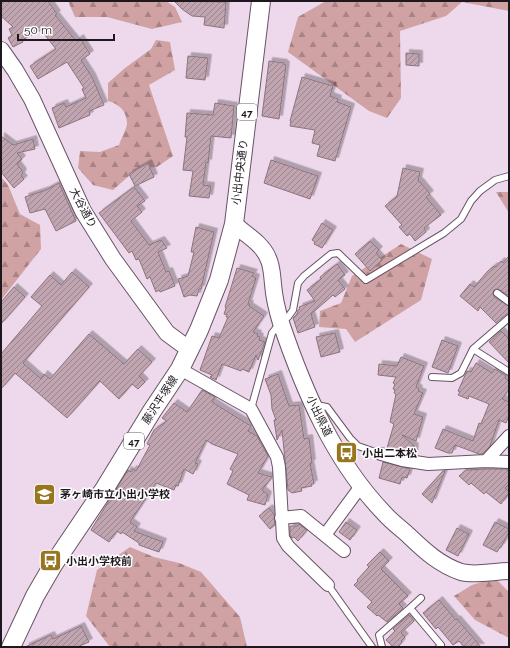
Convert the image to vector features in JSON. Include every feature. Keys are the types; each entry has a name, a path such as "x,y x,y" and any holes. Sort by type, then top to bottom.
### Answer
{"main road":[{"name":"小出中央通り","path":"234,224 261,1"},
{"name":"大谷通り","path":"1,50 32,99 84,211 113,259 167,333 190,350"},
{"name":"小出県道","path":"234,224 259,245 268,256 272,267 275,299 281,322 313,405 333,445 361,486 384,514 434,559 447,567 474,574 509,570"},
{"name":"藤沢平塚線","path":"8,643 53,565 105,488 190,350 219,280 234,224"}],"street":[{"path":"180,368 251,409 277,457 279,467 283,538 288,546 328,585"},
{"path":"486,461 509,436"},
{"path":"381,454 402,460 428,464 486,461 509,462"},
{"path":"325,535 361,486"},
{"path":"282,518 301,516 344,550"}],"lane":[{"path":"251,409 272,333 293,310 298,283 304,276 331,254 338,253 366,280 444,233 461,219 471,201 480,191 495,180 509,176"},
{"path":"497,293 509,302"},
{"path":"432,377 452,378 461,373 473,349 509,318"},
{"path":"473,349 509,372"},
{"path":"313,405 327,407 350,438 358,446 381,454"},
{"path":"328,585 372,647"},
{"path":"382,647 380,635 421,598"},
{"path":"410,608 441,645 439,647"}],"green space":[{"path":"68,1 166,1 175,7 182,22 152,29 107,17 75,17"},
{"path":"326,1 509,1 509,11 462,2 446,16 400,31 401,98 387,118 369,111 288,52 298,17"},
{"path":"156,40 170,42 175,70 149,85 173,156 157,167 138,168 113,190 93,185 78,168 80,151 100,152 119,145 127,124 126,115 122,109 116,104 108,101 108,83 125,68 151,49"},
{"path":"1,177 8,185 20,214 40,225 41,249 1,300"},
{"path":"496,192 509,192 509,213"},
{"path":"401,244 432,259 421,300 355,342 346,329 319,327 320,311 341,303 352,276"},
{"path":"130,547 154,557 179,563 201,572 240,617 247,647 110,647 86,616 97,570"},
{"path":"495,578 509,592 509,638 475,620 454,596 472,585"}],"building":[{"path":"1,1 48,1 57,14 55,15 76,41 80,38 90,54 81,60 92,77 104,105 89,111 90,115 59,128 52,108 64,103 66,107 86,98 82,89 84,88 67,62 38,79 30,66 56,49 41,30 22,40 23,42 13,47 8,38 12,35 9,29 13,27 1,16"},
{"path":"174,1 226,2 224,28 204,25 205,17 192,16"},
{"path":"406,53 419,54 419,66 406,65"},
{"path":"188,56 208,58 205,80 186,78"},
{"path":"269,61 284,63 286,65 279,119 262,116"},
{"path":"302,77 333,86 330,96 338,99 337,102 351,107 335,161 317,156 320,145 312,143 315,130 290,126"},
{"path":"215,103 234,106 231,138 211,136 208,163 206,162 203,185 211,186 209,198 189,196 193,171 183,170 187,137 185,137 187,113 213,115"},
{"path":"1,136 13,145 33,139 35,149 17,153 22,159 17,164 23,172 21,176 24,179 14,188 1,172"},
{"path":"271,160 318,176 310,199 264,183"},
{"path":"148,163 154,177 135,186 129,174"},
{"path":"403,168 420,172 418,181 430,194 426,197 441,215 424,228 426,232 415,241 410,234 407,236 399,227 402,225 385,206 397,196"},
{"path":"59,183 76,221 56,231 45,209 30,213 25,197 46,190"},
{"path":"134,187 145,201 137,206 142,212 131,221 149,245 161,240 167,248 158,252 166,272 169,271 175,286 160,292 159,290 156,292 150,277 147,279 139,259 136,260 132,251 129,253 99,213"},
{"path":"322,223 333,230 322,248 314,244 315,242 312,240"},
{"path":"196,227 214,232 201,289 199,289 197,296 190,295 184,297 178,279 188,276 194,252 191,252"},
{"path":"370,241 379,250 376,253 382,260 370,271 355,254"},
{"path":"509,256 509,296 498,289 494,290 493,293 494,297 509,306 509,312 496,323 480,307 478,311 460,296 470,284 474,287 487,272 494,266 496,267 501,261 503,263"},
{"path":"337,264 345,275 338,280 345,289 335,297 333,295 311,314 315,327 298,333 293,318 300,309 299,307 315,301 307,290 321,279 320,277"},
{"path":"237,268 254,273 252,276 256,278 248,304 264,316 253,332 258,334 257,336 260,337 259,340 265,342 258,360 256,355 249,372 242,369 241,371 222,364 216,380 210,377 212,375 200,370 212,336 219,338 228,317 224,314 225,307"},
{"path":"72,272 89,287 23,363 41,379 44,374 50,379 89,334 124,364 138,349 152,362 139,376 145,382 138,389 132,384 119,399 100,381 67,418 15,373 1,389 1,354 42,306 31,297 50,275 61,285"},
{"path":"14,287 25,297 1,324 1,302"},
{"path":"501,331 509,339 509,363 489,342"},
{"path":"335,333 340,352 321,357 316,337"},
{"path":"442,340 458,346 448,373 432,367"},
{"path":"401,357 424,366 416,387 419,389 418,391 423,393 414,414 423,417 416,441 402,435 415,447 414,454 387,448 394,424 390,422 396,394 394,393 395,390 393,389 395,384 393,383 396,377 378,375 379,364 397,366"},
{"path":"476,363 492,373 495,369 506,376 505,378 509,381 509,389 502,399 509,402 509,416 506,423 499,420 490,446 483,454 479,454 455,445 452,453 435,448 443,429 473,441 479,423 481,424 489,404 469,396 468,399 458,395 460,392 458,391 467,371 471,372"},
{"path":"278,374 289,406 299,405 304,439 309,438 312,463 310,463 314,484 311,484 312,486 301,488 302,491 292,493 288,490 282,430 277,440 274,420 276,420 272,409 271,395 265,379"},
{"path":"202,390 215,397 212,402 251,426 248,431 257,436 268,456 258,473 272,477 262,490 268,495 265,505 247,500 249,495 227,484 233,471 230,469 238,454 212,444 206,440 195,463 198,464 193,474 184,469 178,486 176,485 174,490 156,483 130,522 137,527 134,531 163,542 159,552 139,545 139,543 122,532 121,534 117,531 109,542 91,530 128,470 131,472 133,469 136,471 150,445 147,444 154,430 167,421 162,418 174,403 187,412"},
{"path":"383,462 410,469 407,478 402,477 400,484 379,478"},
{"path":"506,469 509,472 509,484 505,488 509,493 501,504 486,492 484,494 471,483 469,485 459,476 466,470"},
{"path":"443,471 445,471 432,503 422,494"},
{"path":"269,508 274,514 275,525 270,529 259,516"},
{"path":"346,522 357,530 350,540 339,532"},
{"path":"495,522 509,529 509,532 497,552 483,545"},
{"path":"299,524 307,530 298,541 294,537 292,538 290,536 290,526 298,526"},
{"path":"457,528 469,534 458,556 446,550"},
{"path":"380,552 389,561 381,569 408,596 399,604 403,608 387,622 367,607 372,602 354,585 369,567 367,565"},
{"path":"439,600 481,647 464,647 459,641 453,645 438,627 436,629 423,613"},
{"path":"409,615 414,621 401,633 405,637 398,647 393,647 386,640 395,631 393,629"},
{"path":"81,626 89,642 77,647 25,647 51,635 53,639"}],"place":[{"name":"小出二本松","path":"347,453"},
{"name":"茅ヶ崎市立小出小学校","path":"44,494"},
{"name":"小出小学校前","path":"50,561"}]}
